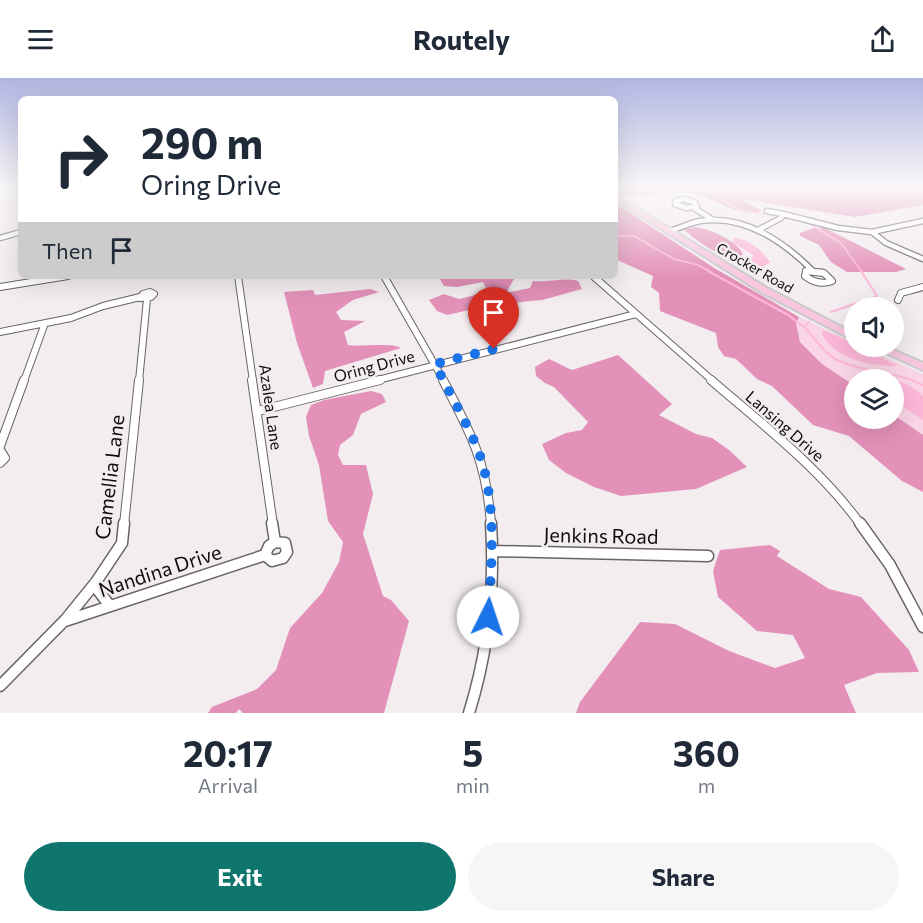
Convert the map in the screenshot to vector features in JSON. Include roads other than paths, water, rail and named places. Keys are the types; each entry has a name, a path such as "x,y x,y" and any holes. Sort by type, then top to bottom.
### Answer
{"main road":[{"name":"Crocker Road","path":"647,218 764,290 844,332"},
{"path":"900,357 923,367"}],"street":[{"path":"709,218 713,220"},
{"path":"758,230 782,218"},
{"path":"800,218 838,228 872,232 923,221"},
{"path":"668,231 695,222 713,220 758,230 797,254 813,271 826,274 832,280 819,283 805,276 804,273 813,271"},
{"path":"872,232 886,243 923,259"},
{"path":"0,238 18,233"},
{"path":"0,287 49,279"},
{"name":"Azalea Lane","path":"238,279 275,542"},
{"path":"386,279 435,364 476,444 487,489 493,551 487,638 470,713"},
{"name":"Lansing Drive","path":"596,279 817,473 843,501 890,565 923,627"},
{"path":"899,297 901,293 923,287"},
{"name":"Camellia Lane","path":"0,686 65,621 107,571 122,543 143,298 103,306 71,318 45,323"},
{"name":"Oring Drive","path":"258,411 636,314"},
{"path":"0,332 45,323"},
{"path":"3,461 0,448 45,323"},
{"path":"275,542 285,543 288,549 286,555 275,561 268,560 265,555 269,546 275,542"},
{"name":"Jenkins Road","path":"493,551 708,556"},
{"name":"Nandina Drive","path":"65,621 265,555"},
{"path":"94,585 110,606"}],"waterway":[{"path":"805,221 841,243 862,272"},
{"path":"618,236 634,236 674,259 698,265 711,272"},
{"path":"708,271 788,315 804,327"},
{"path":"831,312 877,296 861,271"},
{"path":"804,327 809,322"},
{"path":"804,327 823,349 837,360 913,380 923,385"}]}
